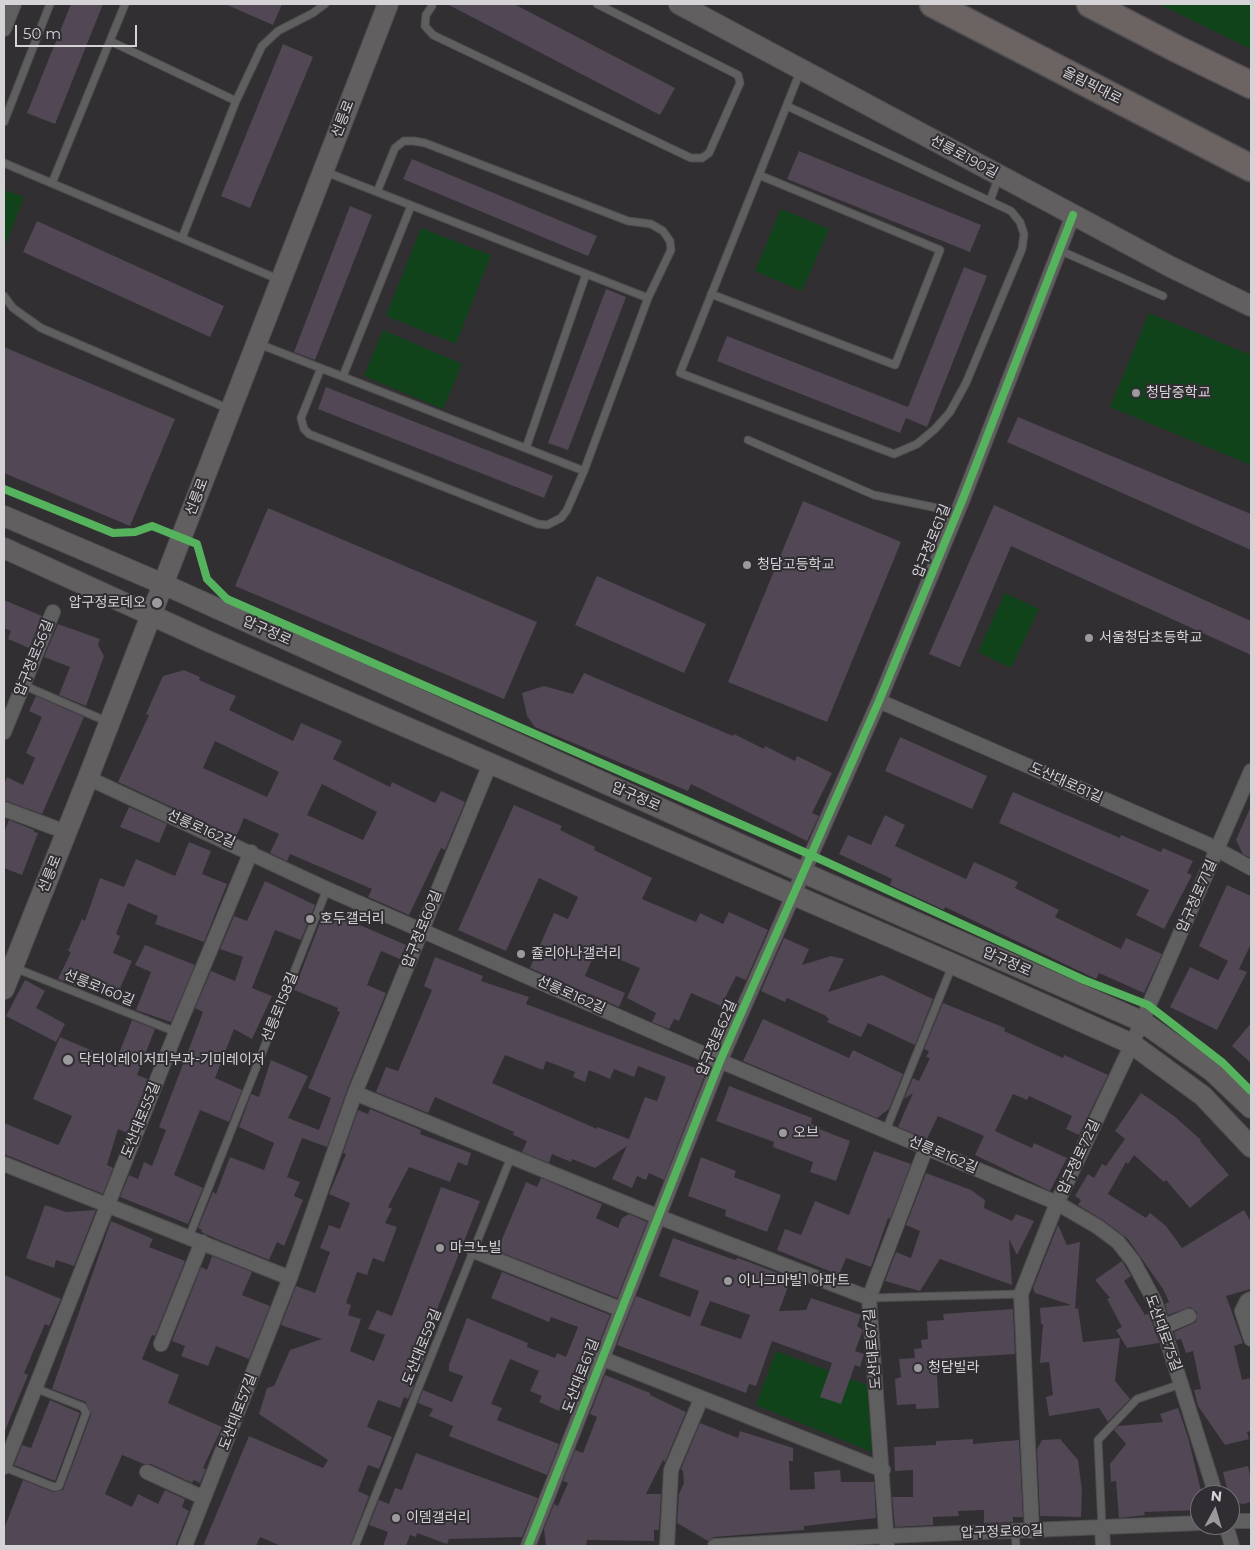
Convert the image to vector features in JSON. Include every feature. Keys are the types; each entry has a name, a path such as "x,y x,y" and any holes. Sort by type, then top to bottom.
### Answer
{"highway":[{"name":"올림픽대로","path":"933,4 1251,168"},
{"path":"1090,4 1251,85"}],"main road":[{"name":"선릉로","path":"4,989 152,614 388,4"},
{"name":"선릉로190길","path":"679,4 1171,267 1251,306"},
{"name":"압구정로","path":"4,516 163,584 804,873 1141,1021 1212,1071 1251,1108"},
{"name":"압구정로","path":"4,548 210,642 953,964 1132,1044 1203,1096 1251,1147"}],"street":[{"path":"4,29 14,4"},
{"name":"압구정로61길","path":"804,873 880,702 957,512 1073,215"},
{"name":"압구정로56길","path":"4,732 53,612"},
{"name":"도산대로81길","path":"880,702 1206,844 1217,852 1251,868"},
{"name":"압구정로60길","path":"290,1278 355,1093 490,764"},
{"name":"압구정로71길","path":"1141,1021 1217,852 1251,771"},
{"name":"선릉로162길","path":"88,778 251,852 327,889 720,1061 1057,1203"},
{"path":"4,809 66,832"},
{"name":"도산대로55길","path":"4,1467 176,1032 251,852"},
{"name":"압구정로62길","path":"659,1217 720,1061 804,873"},
{"name":"압구정로72길","path":"1032,1531 1021,1294 1057,1203 1141,1021"},
{"path":"355,1093 659,1217 869,1298"},
{"name":"도산대로67길","path":"887,1541 869,1298 926,1148"},
{"path":"4,1164 290,1278"},
{"name":"도산대로75길","path":"1057,1203 1098,1227 1118,1242 1133,1261 1155,1302 1213,1485"},
{"name":"도산대로61길","path":"528,1546 620,1309 659,1217"},
{"path":"161,1344 202,1242"},
{"path":"474,1251 620,1309"},
{"name":"도산대로57길","path":"185,1546 290,1278"},
{"path":"1251,1299 1246,1301 1242,1311 1251,1339"},
{"path":"1163,1327 1189,1316"},
{"path":"601,1358 883,1470"},
{"path":"667,1546 671,1470 701,1398"},
{"path":"147,1472 204,1498"},
{"name":"압구정로80길","path":"715,1546 887,1541 1016,1531 1190,1524"},
{"path":"1102,1528 1103,1546"}],"lane":[{"path":"4,122 50,4"},
{"path":"52,183 125,4"},
{"path":"182,238 236,101 262,46 278,32 313,13 325,4"},
{"path":"432,6 426,15 424,26 432,35 691,158 702,158 709,153 740,83 738,75 597,4"},
{"path":"110,41 236,101"},
{"path":"786,106 1011,211 1020,222 1024,234 1022,249 966,383 950,412 935,430 917,444 894,454 680,373 712,294 786,106 801,69"},
{"path":"321,368 302,418 304,429 309,434 538,524 547,525 560,518 567,510 584,470 648,298 670,250 670,241 664,231 651,224 628,221 425,143 404,142 395,148 377,192"},
{"path":"4,163 281,280"},
{"path":"323,170 648,298"},
{"path":"712,294 895,365 940,250 759,175"},
{"path":"990,201 999,176"},
{"path":"343,376 411,206"},
{"path":"1059,250 1163,296"},
{"path":"526,448 586,274"},
{"path":"4,296 13,308 41,328 231,409"},
{"path":"256,343 584,470"},
{"path":"748,440 874,495 957,512"},
{"path":"22,685 108,722"},
{"name":"선릉로158길","path":"189,1237 327,889"},
{"path":"886,1130 953,964"},
{"name":"선릉로160길","path":"12,967 176,1032"},
{"name":"도산대로59길","path":"355,1546 511,1157"},
{"path":"869,1298 1021,1294"},
{"name":"도산대로75길","path":"1102,1528 1098,1440 1137,1399 1181,1384"},
{"name":"도산대로55길","path":"4,1467 54,1487 59,1486 86,1414 82,1406 35,1388"},
{"path":"1016,1531 1016,1546"}],"green space":[{"path":"1159,4 1251,4 1251,49 1175,12"},
{"path":"4,190 24,197 4,249"},
{"path":"781,209 829,229 802,291 755,271"},
{"path":"421,228 491,255 456,344 386,316"},
{"path":"1149,313 1251,355 1251,465 1110,407"},
{"path":"383,330 462,364 443,409 364,376"},
{"path":"1005,593 1039,609 1011,668 978,652"},
{"path":"776,1351 867,1385 872,1452 756,1405"}],"building":[{"path":"71,4 103,4 55,124 27,113"},
{"path":"225,4 282,4 273,25"},
{"path":"447,4 514,4 675,88 660,115"},
{"path":"283,44 313,57 250,208 221,196"},
{"path":"799,151 981,225 970,252 787,179"},
{"path":"412,159 597,236 588,256 403,179"},
{"path":"350,206 372,215 315,360 294,352"},
{"path":"37,221 224,306 210,337 23,252"},
{"path":"964,267 987,276 927,427 906,418 900,433 717,361 727,336 908,407"},
{"path":"606,289 626,297 568,450 548,443"},
{"path":"4,347 175,419 130,526 4,473"},
{"path":"326,387 553,476 544,498 318,409"},
{"path":"1018,417 1251,514 1251,550 1007,442"},
{"path":"803,501 901,542 827,722 728,682"},
{"path":"994,505 1251,621 1251,655 1011,546 960,667 929,654"},
{"path":"268,508 537,622 504,699 235,586"},
{"path":"597,576 706,624 684,673 575,625"},
{"path":"4,600 42,616 29,648 8,639 11,631 4,628"},
{"path":"58,624 100,639 98,645 104,656 86,706 59,695 70,667 44,657"},
{"path":"184,670 200,677 199,680 236,696 229,710 293,741 301,723 342,741 333,759 390,787 392,782 435,803 441,791 465,802 445,850 441,848 409,915 368,897 372,889 290,854 287,861 270,853 279,834 244,818 236,837 118,782 149,715 146,714 163,676","holes":["215,741 279,772 267,797 203,768","322,784 377,812 363,840 307,815"]},
{"path":"584,673 733,736 734,734 764,749 765,746 795,761 797,756 832,773 812,813 819,816 807,841 691,784 688,791 535,727 527,716 522,693 544,686 573,694"},
{"path":"36,696 84,717 42,814 4,800 4,785 7,777 23,785 35,758 26,753 42,717 29,711"},
{"path":"900,737 987,776 972,809 885,771"},
{"path":"1013,792 1120,838 1121,835 1161,852 1163,848 1193,861 1187,873 1192,875 1164,929 1136,915 1149,890 999,823"},
{"path":"514,805 562,826 560,830 595,847 594,850 652,878 642,899 696,922 700,913 723,924 729,912 768,930 746,980 736,976 721,1006 691,993 679,1021 674,1019 669,1029 652,1022 656,1013 627,998 640,968 596,950 585,976 625,993 619,1007 530,968 554,913 568,919 578,897 539,878 506,951 458,930"},
{"path":"1251,806 1251,858 1243,854 1236,840"},
{"path":"129,807 167,824 159,843 120,827"},
{"path":"885,815 905,825 895,846 966,879 974,862 1018,882 1015,888 1059,910 1055,917 1121,949 1126,938 1162,954 1144,993 1099,973 1096,979 945,907 944,910 890,885 892,879 839,854 848,835 871,845"},
{"path":"9,820 38,833 22,875 4,868 4,833"},
{"path":"189,842 211,851 202,874 227,884 204,942 155,924 158,916 128,903 116,934 120,936 113,953 132,961 115,1000 77,981 75,986 58,979 71,952 68,951 82,919 85,921 100,878 124,887 136,859 175,876"},
{"path":"265,881 315,905 301,940 275,930 252,988 272,996 252,1039 234,1029 215,1078 242,1090 229,1122 200,1110 174,1175 203,1188 188,1224 120,1197 129,1175 138,1179 144,1162 152,1166 166,1130 159,1127 203,1012 195,1008 211,971 235,981 243,957 220,949 234,916 247,921"},
{"path":"1227,885 1251,896 1251,944 1239,969 1247,972 1217,1030 1170,1007 1190,967 1218,980 1228,961 1199,946"},
{"path":"325,910 406,945 400,959 381,951 367,985 386,993 347,1090 327,1147 302,1138 287,1177 300,1182 294,1196 303,1200 284,1246 277,1242 269,1260 201,1232 202,1230 198,1228 213,1192 216,1194 230,1157 264,1170 274,1143 239,1127 251,1094 259,1097 271,1060 308,1076 288,1118 319,1130 331,1098 308,1088 340,1012 337,1011 338,1008 294,990"},
{"path":"784,938 809,949 802,965 831,956 844,959 828,992 882,975 933,999 915,1045 868,1023 861,1037 827,1022 829,1019 826,1016 787,998 785,1002 761,991"},
{"path":"145,945 195,965 171,1022 136,1010 151,972 135,965"},
{"path":"435,957 483,976 481,981 529,997 526,1004 706,1072 664,1180 649,1173 646,1180 637,1176 632,1188 612,1179 627,1146 595,1168 572,1159 571,1162 552,1154 549,1163 522,1152 527,1141 513,1135 514,1132 435,1097 428,1113 376,1092 386,1067 398,1071 432,990 424,986","holes":["505,1055 543,1070 546,1061 575,1072 573,1077 585,1082 589,1070 610,1079 614,1069 634,1077 638,1066 666,1077 657,1101 645,1097 629,1139 597,1127 597,1129 492,1083"]},
{"path":"25,980 45,991 36,1008 65,1024 56,1042 6,1016"},
{"path":"943,1003 1005,1028 1004,1031 1063,1058 1064,1055 1108,1075 1079,1135 1066,1129 1072,1116 1029,1096 1027,1100 1013,1094 995,1131 1032,1148 1034,1143 1067,1158 1050,1191 975,1155 984,1136 938,1116 927,1139 898,1127 913,1093 904,1099 913,1078 919,1081 930,1058 926,1057 929,1051 924,1049"},
{"path":"763,1019 849,1058 853,1050 903,1074 889,1109 877,1118 743,1061"},
{"path":"132,1020 155,1029 137,1075 148,1079 127,1133 118,1129 107,1165 113,1168 103,1194 4,1154 4,1123 58,1145 60,1142 72,1116 33,1099 60,1037 93,1051 91,1056 114,1066"},
{"path":"1251,1023 1251,1063 1232,1046"},
{"name":"오브","path":"729,1086 812,1118 811,1124 820,1127 819,1129 850,1141 836,1181 810,1172 813,1162 773,1147 774,1142 716,1121"},
{"path":"1141,1093 1174,1116 1201,1140 1229,1175 1190,1208 1166,1180 1164,1182 1134,1155 1128,1164 1126,1162 1108,1194 1146,1218 1150,1213 1166,1226 1182,1248 1244,1210 1251,1222 1251,1289 1226,1296 1243,1343 1234,1346 1242,1380 1251,1378 1251,1431 1247,1432 1249,1439 1225,1445 1198,1406 1194,1390 1201,1389 1193,1351 1186,1353 1181,1339 1176,1340 1174,1332 1196,1322 1197,1312 1190,1307 1168,1315 1165,1304 1169,1302 1163,1289 1128,1239 1103,1220 1078,1205 1081,1200 1075,1196 1088,1174 1094,1178 1102,1164 1106,1166 1125,1139 1115,1131"},
{"path":"370,1109 421,1130 420,1134 471,1153 467,1166 458,1162 450,1182 409,1167 388,1207 392,1209 385,1223 397,1227 384,1262 373,1258 367,1275 357,1272 346,1303 351,1305 348,1315 361,1319 350,1351 374,1361 385,1335 368,1329 377,1310 392,1316 441,1187 480,1201 422,1347 426,1355 422,1364 418,1363 410,1384 414,1386 408,1399 404,1397 400,1408 378,1400 367,1427 392,1437 379,1469 368,1465 358,1491 369,1496 350,1546 281,1546 260,1537 256,1546 203,1546 249,1436 323,1468 328,1460 259,1414 267,1388 274,1386 290,1350 322,1339 281,1325 296,1286 315,1293 330,1252 320,1248 329,1225 340,1229 350,1203 329,1194 346,1154 343,1153 358,1110 368,1114"},
{"path":"874,1151 911,1164 890,1219 888,1218 871,1267 846,1258 839,1275 777,1250 785,1229 801,1235 815,1201 849,1215"},
{"path":"701,1157 736,1171 734,1177 781,1195 767,1232 725,1216 726,1210 688,1196"},
{"path":"926,1173 971,1190 985,1200 984,1208 1012,1221 1016,1214 1034,1221 1017,1255 1009,1239 1012,1285 940,1259 920,1291 885,1281 896,1252 911,1258 920,1231 906,1225"},
{"path":"541,1178 602,1204 596,1218 618,1228 622,1218 629,1214 647,1222 617,1298 497,1251 526,1182 537,1187"},
{"path":"45,1205 66,1212 96,1210 74,1266 56,1260 54,1268 26,1258"},
{"path":"111,1221 153,1239 149,1247 185,1261 155,1336 152,1335 142,1359 179,1375 168,1403 222,1427 203,1468 206,1469 200,1483 194,1480 192,1483 151,1464 144,1464 122,1455 105,1494 132,1507 138,1494 158,1504 165,1490 185,1499 182,1507 189,1511 175,1546 4,1546 4,1529 23,1480 53,1492 63,1490 91,1415 86,1402 52,1389"},
{"path":"1058,1225 1067,1245 1080,1242 1075,1309 1078,1308 1083,1342 1120,1338 1115,1381 1130,1399 1108,1422 1099,1408 1049,1416 1046,1397 1053,1395 1049,1362 1040,1363 1043,1324 1041,1324 1040,1308 1071,1305 1035,1293 1033,1288"},
{"path":"673,1238 735,1260 738,1258 778,1273 776,1279 789,1284 779,1311 806,1310 811,1298 861,1315 857,1326 863,1330 855,1351 864,1354 860,1367 855,1365 841,1404 820,1397 832,1363 772,1341 756,1386 749,1384 746,1393 617,1345 636,1296 690,1317 699,1291 659,1276","holes":["710,1301 750,1315 741,1339 700,1325"]},
{"path":"212,1256 252,1272 242,1295 270,1306 249,1359 216,1346 208,1366 181,1356 185,1346 172,1341 201,1267 207,1270"},
{"path":"1122,1261 1131,1276 1124,1281 1145,1315 1149,1313 1159,1343 1127,1348 1116,1330 1122,1327 1107,1299 1110,1298 1095,1280"},
{"path":"502,1272 610,1315 574,1407 562,1402 559,1411 539,1402 542,1396 530,1391 539,1371 510,1359 491,1404 502,1408 497,1420 559,1444 547,1475 449,1436 453,1426 429,1416 433,1409 418,1403 423,1390 452,1402 463,1376 449,1371 449,1365 467,1318 528,1343 527,1347 555,1358 557,1353 566,1357 578,1327 551,1317 549,1322 491,1298"},
{"path":"4,1275 61,1299 49,1326 45,1324 24,1373 28,1375 4,1433"},
{"name":"청담빌라","path":"1013,1309 1015,1354 936,1359 939,1408 916,1409 916,1404 897,1405 895,1379 901,1377 899,1359 915,1358 914,1349 922,1348 921,1340 928,1339 927,1321 944,1320 943,1314"},
{"path":"605,1375 650,1393 650,1395 686,1412 665,1462 663,1460 646,1494 661,1494 659,1530 654,1530 654,1541 587,1540 586,1546 546,1546 544,1529 554,1504 558,1506 568,1483 563,1481 575,1450 583,1453 597,1417 590,1414"},
{"path":"50,1400 80,1413 55,1481 14,1465 22,1445 31,1448"},
{"path":"1178,1408 1188,1437 1200,1485 1190,1485 1190,1510 1144,1512 1145,1515 1119,1518 1116,1481 1111,1482 1110,1464 1126,1444 1114,1430 1118,1426 1163,1422 1160,1414"},
{"path":"700,1423 738,1438 740,1431 793,1448 793,1461 789,1461 790,1490 815,1489 814,1472 840,1470 841,1482 874,1482 876,1518 804,1526 804,1530 714,1537 708,1541 677,1523 679,1494 684,1483 683,1471 681,1469"},
{"path":"973,1439 973,1444 1019,1440 1023,1517 1013,1517 1013,1522 984,1523 984,1510 958,1511 959,1516 933,1517 933,1525 895,1527 892,1497 913,1497 913,1470 895,1471 894,1447 936,1445 936,1441"},
{"path":"1060,1439 1078,1460 1082,1490 1081,1517 1040,1516 1037,1449 1042,1440"},
{"path":"416,1453 538,1498 522,1537 449,1539 447,1544 417,1533 416,1537 410,1535 406,1546 383,1546 388,1532 369,1525 379,1500 389,1504 395,1488 402,1490"},
{"path":"1248,1466 1251,1480 1251,1502 1240,1503 1240,1485 1226,1485 1223,1472"}],"cycle path":[{"path":"528,1546 720,1061 879,701 962,501 1073,215"},
{"path":"4,489 113,533 135,532 152,526 197,544 207,579 227,599 811,855 1084,980 1148,1005 1223,1063 1251,1091"}],"place":[{"name":"청담중학교","path":"1136,393"},
{"name":"청담고등학교","path":"747,565"},
{"name":"압구정로데오","path":"157,603"},
{"name":"서울청담초등학교","path":"1089,638"},
{"name":"호두갤러리","path":"310,919"},
{"name":"쥴리아나갤러리","path":"521,954"},
{"name":"닥터이레이저피부과-기미레이저","path":"68,1060"},
{"name":"오브","path":"783,1133"},
{"name":"마크노빌","path":"440,1248"},
{"name":"이니그마빌1 아파트","path":"728,1281"},
{"name":"청담빌라","path":"918,1368"},
{"name":"이뎀갤러리","path":"396,1518"}]}
